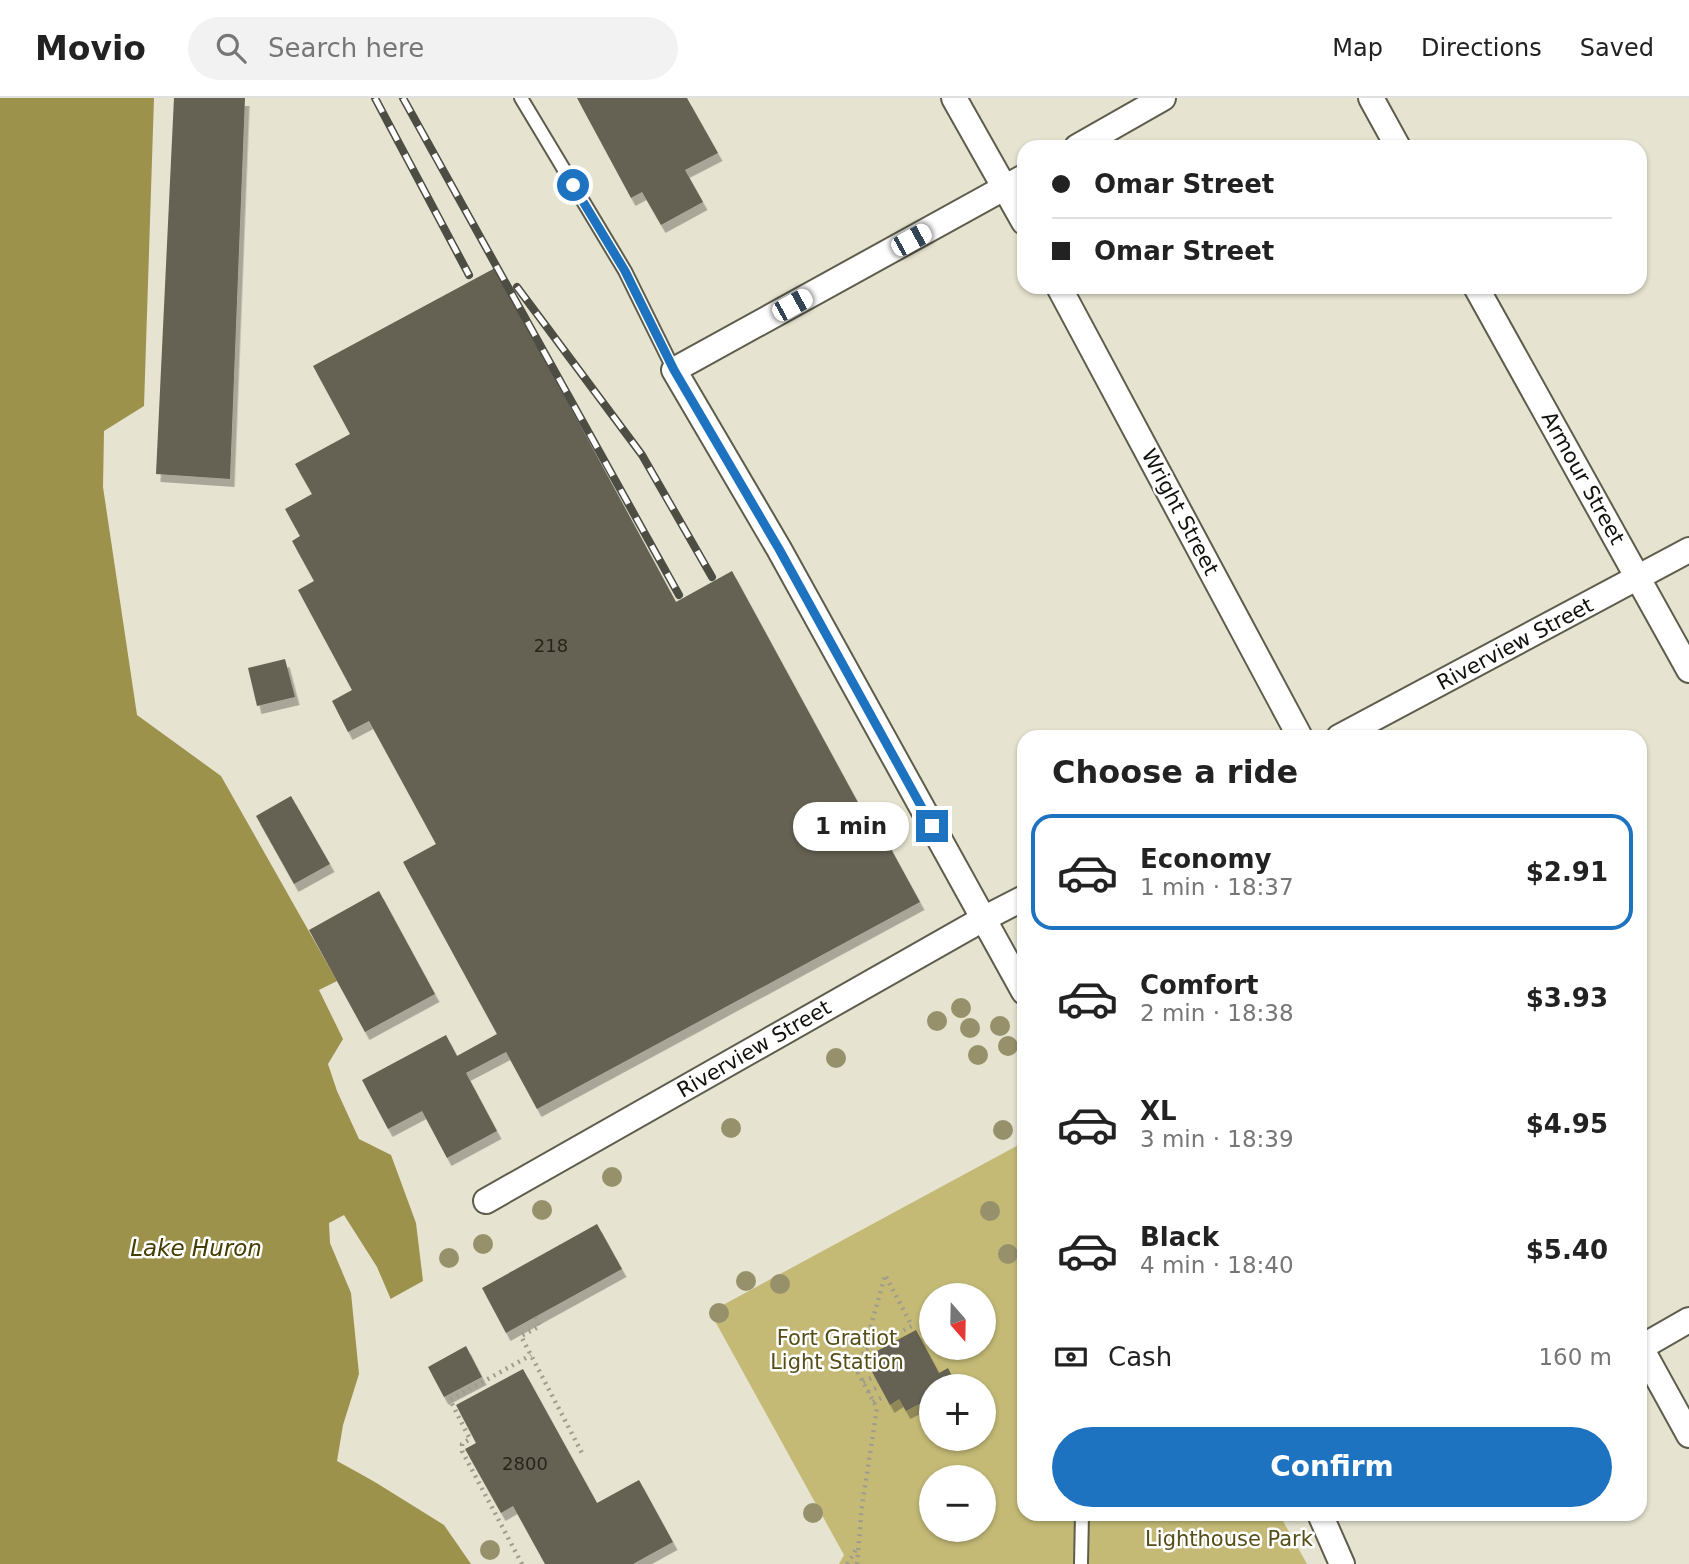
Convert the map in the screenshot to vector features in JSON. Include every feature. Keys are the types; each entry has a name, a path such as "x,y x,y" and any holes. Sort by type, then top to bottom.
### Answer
{"street":[{"path":"954,98 1014,182 674,370 779,549 1017,980"},
{"path":"1089,140 1163,98"},
{"path":"1371,98 1394,140"},
{"name":"Wright Street","path":"1063,294 1296,730"},
{"name":"Armour Street","path":"1480,294 1689,670"},
{"name":"Riverview Street","path":"1352,730 1689,550"},
{"name":"Riverview Street","path":"485,1201 1017,902"},
{"path":"1647,1343 1689,1320"},
{"path":"1647,1360 1689,1435"},
{"path":"1323,1521 1342,1564"}],"lane":[{"path":"521,98 625,271 674,370"},
{"path":"1081,1564 1082,1521"}],"path":[{"path":"857,1564 877,1408 858,1373 863,1351 885,1275 912,1326 863,1351"},
{"path":"535,1317 540,1326 522,1336 583,1455"},
{"path":"522,1564 462,1451 462,1444 470,1439 450,1400 531,1355"},
{"path":"863,1382 875,1376"},
{"path":"868,1392 880,1386"},
{"path":"873,1402 885,1396"},
{"path":"847,1564 858,1547"}],"green space":[{"name":"Fort Gratiot Light Station","path":"1017,1146 1017,1521 1283,1521 1307,1564 839,1564 844,1555 710,1312"}],"water":[{"name":"Lake Huron","path":"0,98 154,98 144,406 104,431 103,487 137,715 221,776 337,981 319,990 343,1039 328,1064 359,1139 391,1155 416,1223 423,1281 385,1302 354,1469 444,1525 471,1564 0,1564"}],"pier":[{"path":"344,1215 377,1267 392,1302 388,1304 392,1333 383,1423 358,1468 378,1480 377,1483 337,1461 343,1425 359,1374 351,1293 330,1243 329,1223"}],"building":[{"path":"174,98 245,98 230,479 156,474"},
{"path":"577,98 687,98 718,153 685,170 703,202 661,225 642,192 631,198"},
{"path":"495,268 676,602 732,571 861,808 867,805 920,902 537,1109 506,1052 466,1073 497,1131 447,1158 422,1111 388,1129 362,1080 446,1035 457,1056 497,1034 403,862 436,844 369,721 348,732 332,701 352,690 298,590 314,581 292,541 300,536 285,509 312,494 295,464 350,434 313,366"},
{"path":"285,659 295,697 257,706 248,668"},
{"path":"291,796 330,864 294,884 256,816"},
{"path":"379,891 435,994 365,1032 309,930"},
{"path":"597,1224 622,1269 506,1333 482,1288"},
{"path":"916,1330 919,1336 919,1360 932,1360 939,1373 948,1368 951,1374 919,1374 919,1404 906,1411 899,1399 890,1405 870,1368 881,1362 875,1352"},
{"path":"466,1346 482,1377 444,1397 428,1367"},
{"path":"523,1369 597,1503 639,1480 673,1542 633,1564 545,1564 513,1506 501,1513 465,1449 476,1443 456,1405"}],"railway":[{"path":"375,98 469,275"},
{"path":"403,98 679,595"},
{"path":"517,287 642,455 712,577"}],"route":[{"path":"573,185 625,271 674,370 779,549 932,826"}],"park label":[{"name":"Lighthouse Park","path":"1229,1539"}]}
